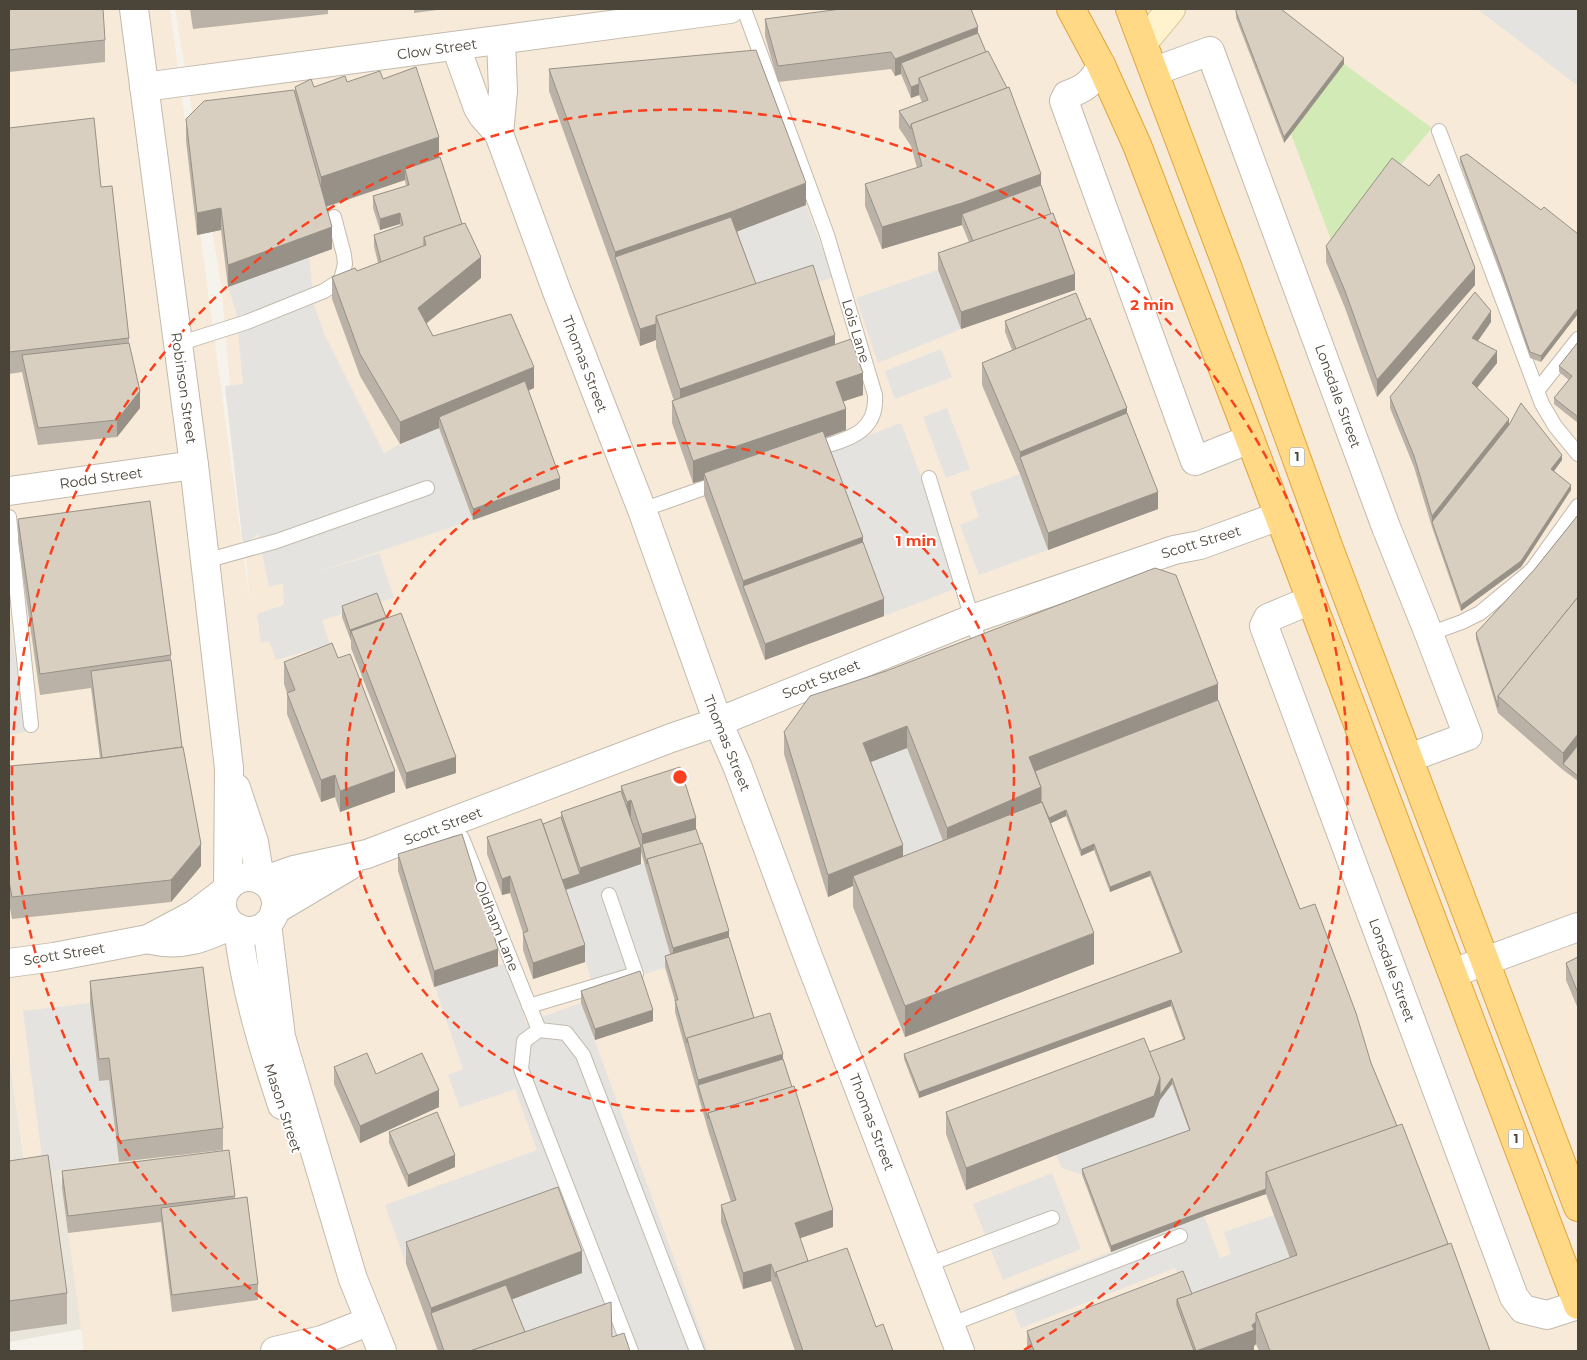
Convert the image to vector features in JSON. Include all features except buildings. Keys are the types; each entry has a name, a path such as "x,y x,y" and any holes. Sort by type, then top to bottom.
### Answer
{"highway":[{"name":"Lonsdale Street","path":"1071,9 1101,65 1137,145 1578,1305"},
{"name":"1","path":"1130,9 1155,71 1330,551 1578,1206"}],"main road":[{"path":"1143,43 1171,9"}],"street":[{"name":"Robinson Street","path":"134,9 194,465 229,768 226,890"},
{"name":"Clow Street","path":"144,87 456,47 638,15 730,9"},
{"name":"Thomas Street","path":"499,134 503,91 501,40"},
{"name":"Thomas Street","path":"456,47 478,108 499,134 556,289 642,510 718,722 738,768 806,951 960,1351"},
{"name":"Lonsdale Street","path":"1155,71 1210,51 1386,528 1468,736 1409,758"},
{"path":"1101,65 1098,74 1090,84 1067,95 1064,101 1194,461 1250,439"},
{"name":"Rodd Street","path":"9,491 194,465"},
{"name":"Scott Street","path":"261,880 294,870 367,854 671,738 718,722 972,620 1174,550 1200,545 1279,516"},
{"name":"Lonsdale Street","path":"1311,600 1268,618 1264,626 1514,1298 1523,1309 1547,1315 1578,1305"},
{"name":"Robinson Street","path":"229,768 254,842 261,880"},
{"name":"Scott Street","path":"271,917 367,854"},
{"path":"253,877 261,880 272,891 276,904 271,917 253,930 235,927 224,913 222,899 226,890 239,879 253,877"},
{"name":"Scott Street","path":"9,963 54,957 148,939 195,914 226,890"},
{"name":"Mason Street","path":"271,917 281,1037 353,1279 382,1351"},
{"name":"Scott Street","path":"148,939 168,944 204,938 235,927"},
{"name":"Mason Street","path":"235,927 259,1036 321,1226 353,1279"},
{"path":"1453,973 1578,927"},
{"path":"275,1351 315,1347 370,1322"}],"lane":[{"name":"Lois Lane","path":"744,9 827,235 875,395 876,407 868,426 859,433 800,455"},
{"path":"1439,131 1546,414 1578,454"},
{"path":"178,344 247,322 324,291 341,280 345,264 334,217"},
{"path":"1537,391 1578,339"},
{"path":"642,510 735,478"},
{"path":"929,478 983,656"},
{"path":"205,561 277,541 427,488"},
{"path":"1429,634 1480,613 1532,570 1578,506"},
{"path":"9,518 31,725"},
{"name":"Oldham Lane","path":"456,821 539,1030"},
{"path":"529,1006 636,974 609,895"},
{"path":"631,1351 521,1068 524,1041 539,1030 566,1033 583,1054 697,1351"},
{"path":"927,1265 1052,1218"},
{"path":"949,1325 1180,1236"}],"shaded area":[{"path":"9,9 170,9 250,603 221,284 175,9 1578,9 1578,1351 84,1351 60,1171 26,1174 9,1055"},
{"path":"1477,9 1578,9 1578,86"},
{"path":"806,205 833,277 758,305 731,234"},
{"path":"309,257 314,305 324,333 384,453 400,444 439,428 473,520 314,573 379,553 394,598 322,620 330,644 276,660 269,641 261,643 257,614 284,605 283,583 269,587 258,534 243,546 225,386 243,384 236,311 228,287"},
{"path":"938,270 961,329 878,363 856,298"},
{"path":"941,349 952,377 895,399 885,371"},
{"path":"947,408 970,469 946,478 923,417"},
{"path":"901,423 962,586 884,616 823,453"},
{"path":"1020,474 1048,550 979,575 960,525 979,517 970,492"},
{"path":"9,618 26,732 9,735"},
{"path":"907,748 947,850 903,867 863,765"},
{"path":"644,863 673,965 595,990 561,891"},
{"path":"506,963 526,1023 581,1003 708,1351 526,1351 506,1302 582,1273 558,1209 406,1264 385,1205 537,1150 515,1089 460,1108 448,1075 463,1069 435,987"},
{"path":"90,1003 99,1081 109,1080 119,1162 44,1173 23,1011"},
{"path":"9,1056 26,1174 60,1171 82,1329 9,1342"},
{"path":"1172,1084 1190,1135 1082,1175 1062,1168 1056,1155 1160,1100"},
{"path":"1052,1173 1081,1249 1003,1280 973,1204"},
{"path":"1274,1215 1297,1277 1194,1315 1175,1268 1021,1328 1007,1292 1204,1216 1220,1258 1231,1254 1224,1232"}],"green space":[{"path":"1344,64 1432,128 1392,175 1335,250 1291,134"}]}
